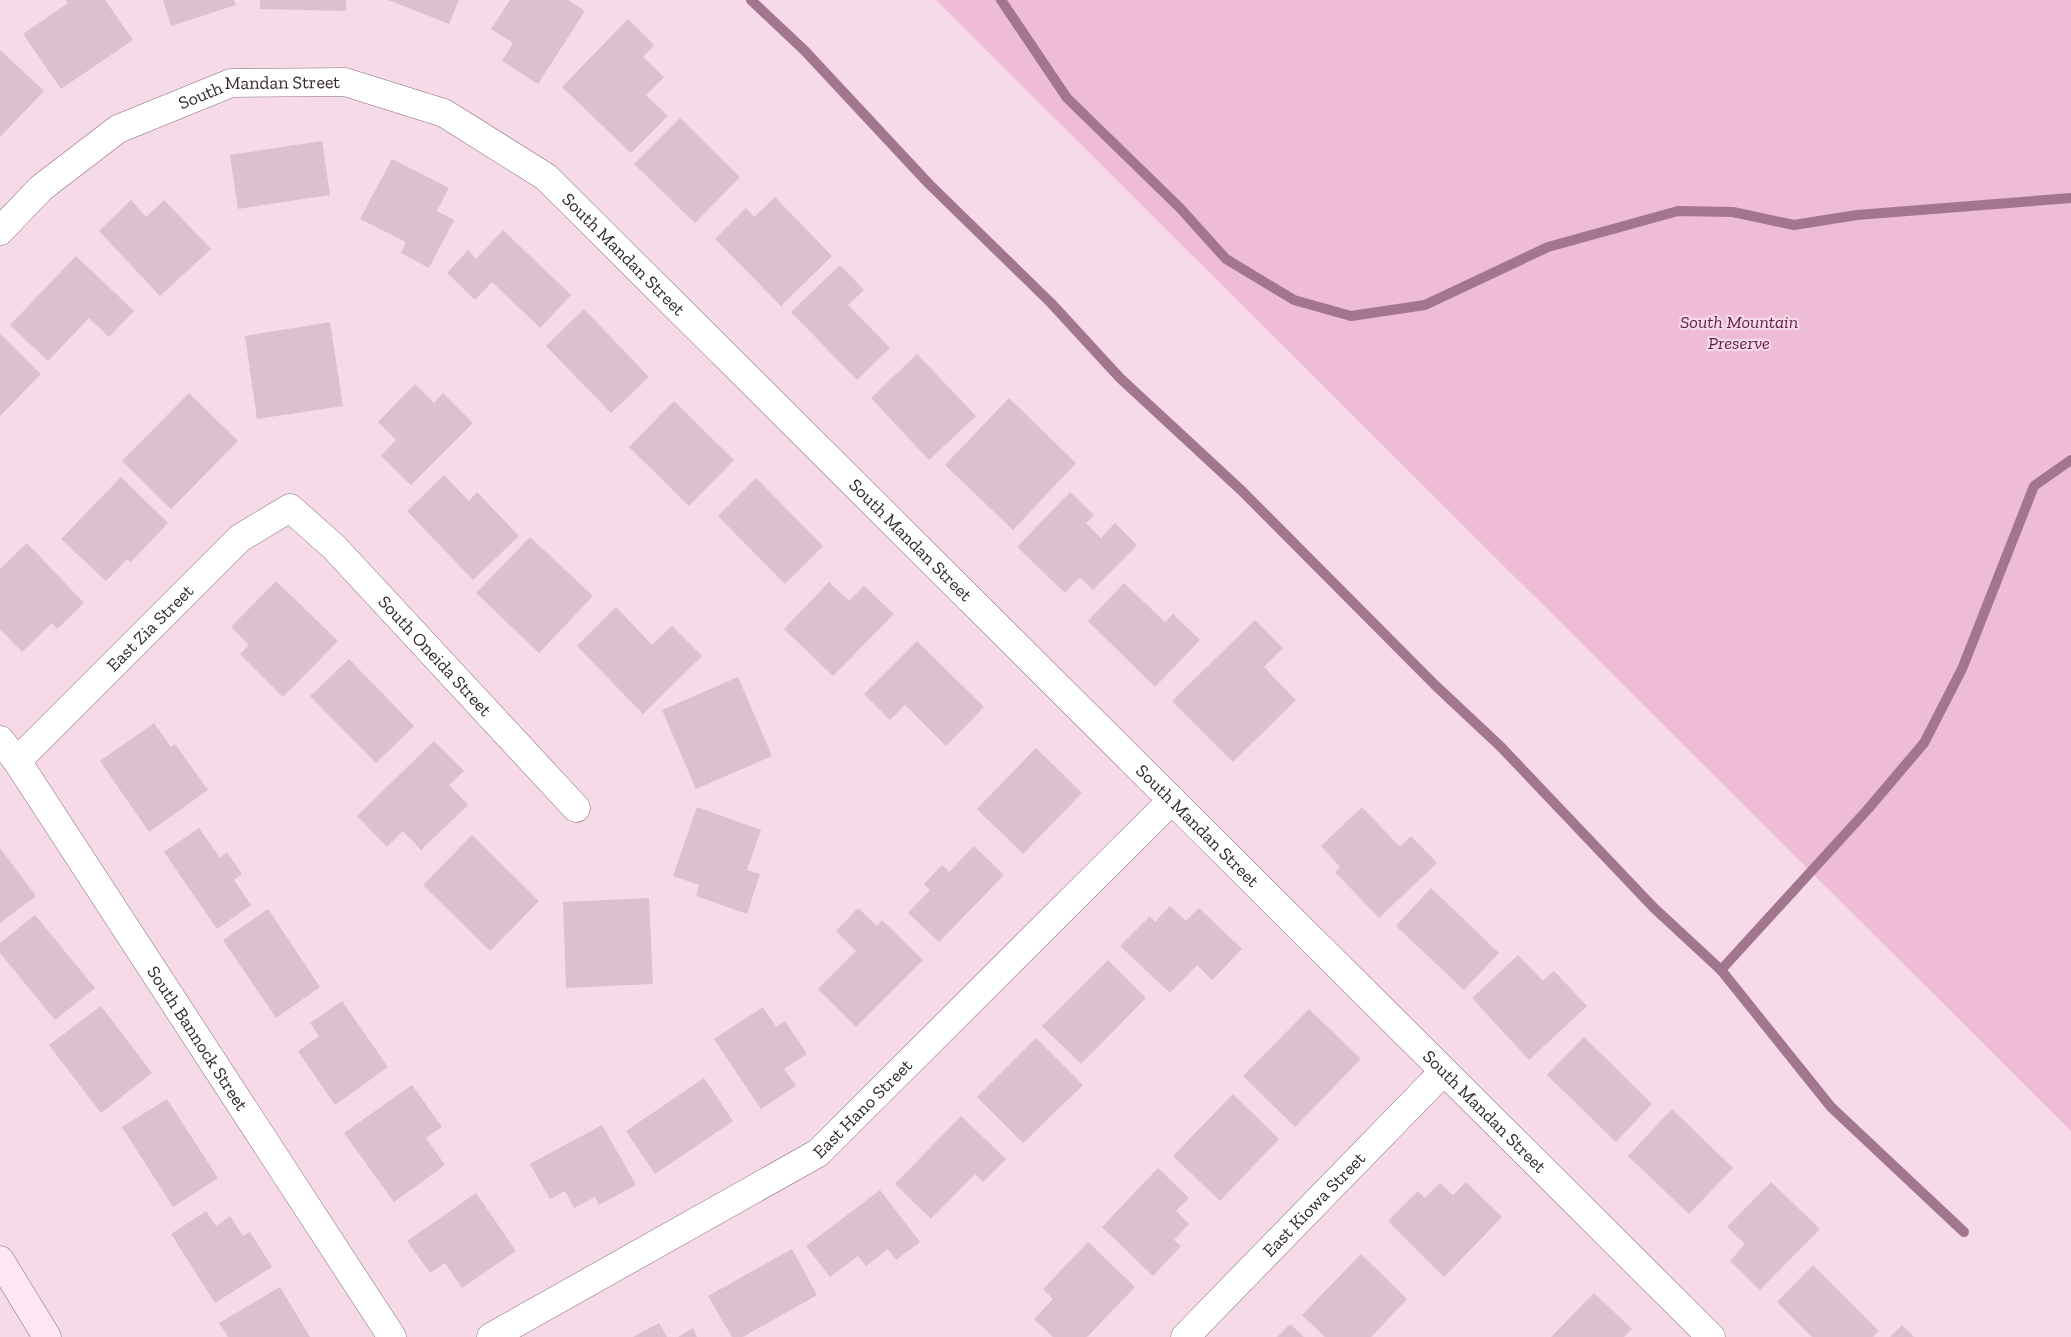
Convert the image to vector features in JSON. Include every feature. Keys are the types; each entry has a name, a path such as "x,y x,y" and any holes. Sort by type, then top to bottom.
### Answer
{"main road":[{"path":"0,1260 46,1337"}],"street":[{"name":"South Mandan Street","path":"0,230 41,188 118,129 231,83 345,82 444,114 546,177 1711,1337"},
{"name":"East Zia Street","path":"17,761 240,538 290,508"},
{"name":"South Oneida Street","path":"290,508 334,547 576,808"},
{"name":"South Bannock Street","path":"0,740 17,761 392,1337"},
{"name":"East Hano Street","path":"491,1337 818,1153 1172,800"},
{"name":"East Kiowa Street","path":"1185,1337 1444,1071"}],"green space":[{"name":"South Mountain Preserve","path":"936,0 2071,0 2071,1131"}],"building":[{"path":"66,0 105,0 133,40 61,89 23,34 68,3"},
{"path":"163,0 234,0 236,5 171,26"},
{"path":"260,0 346,0 346,11 260,9"},
{"path":"388,0 459,0 449,24"},
{"path":"510,0 568,0 585,11 538,84 502,61 513,43 491,29"},
{"path":"628,19 654,45 643,57 664,77 646,95 668,116 631,153 562,87"},
{"path":"0,50 44,91 0,137"},
{"path":"680,118 740,177 695,223 634,164"},
{"path":"322,141 330,195 238,209 230,155"},
{"path":"392,159 449,188 437,211 454,220 429,268 401,253 406,242 360,219"},
{"path":"775,197 832,256 781,306 715,239 746,208 754,217"},
{"path":"131,200 146,217 164,200 211,249 160,296 99,231"},
{"path":"503,230 571,295 540,328 492,282 475,300 447,273 468,250 476,259"},
{"path":"76,256 134,311 109,337 89,318 48,361 10,325"},
{"path":"840,265 864,290 848,305 890,348 857,380 791,312"},
{"path":"584,309 649,377 611,413 546,346"},
{"path":"330,322 343,406 257,419 245,336"},
{"path":"0,334 41,374 0,416"},
{"path":"917,354 976,416 929,460 871,398"},
{"path":"415,384 434,403 443,393 473,423 411,485 381,456 396,440 378,422"},
{"path":"189,393 238,441 171,509 122,461"},
{"path":"1009,398 1076,463 1013,530 945,465"},
{"path":"674,401 734,460 689,506 629,447"},
{"path":"444,475 469,501 477,492 519,536 473,580 407,511"},
{"path":"121,477 168,523 131,562 127,559 106,581 61,539"},
{"path":"756,478 823,546 785,584 718,516"},
{"path":"1070,492 1094,515 1086,523 1101,538 1115,523 1137,545 1093,590 1080,577 1065,593 1017,547"},
{"path":"530,537 593,596 539,653 476,593"},
{"path":"27,543 84,603 57,629 52,623 22,652 0,629 0,569"},
{"path":"276,581 338,641 283,697 240,654 249,645 231,627"},
{"path":"829,582 849,601 864,586 894,614 833,676 784,629"},
{"path":"1124,583 1165,622 1173,614 1200,640 1155,687 1088,621"},
{"path":"616,607 652,645 672,626 702,656 643,714 577,646"},
{"path":"1255,620 1283,648 1264,667 1296,700 1233,762 1172,701"},
{"path":"917,641 984,707 946,746 905,705 890,720 864,694"},
{"path":"349,659 414,726 376,763 310,696"},
{"path":"738,677 772,756 696,789 662,710"},
{"path":"154,723 171,747 175,744 208,790 149,832 100,761"},
{"path":"434,741 464,771 449,785 468,805 421,850 403,831 387,847 357,816"},
{"path":"1036,748 1082,793 1023,854 977,809"},
{"path":"697,807 761,830 747,870 760,874 747,914 696,896 699,885 673,876"},
{"path":"1362,807 1400,847 1411,836 1437,863 1379,918 1335,872 1340,867 1321,846"},
{"path":"199,828 220,858 227,852 242,874 234,880 251,905 217,929 164,852"},
{"path":"472,835 539,901 490,951 423,885"},
{"path":"974,846 1004,875 939,942 908,913 930,890 924,884 942,865 949,872"},
{"path":"0,848 36,896 0,923"},
{"path":"1431,888 1499,953 1464,990 1396,926"},
{"path":"649,898 653,984 566,988 563,902"},
{"path":"1170,906 1186,921 1199,908 1242,949 1212,980 1197,965 1170,993 1120,946 1150,916 1155,922"},
{"path":"858,908 877,926 882,920 923,960 856,1027 818,989 856,951 836,931"},
{"path":"268,909 320,987 276,1018 223,940"},
{"path":"35,915 95,988 55,1020 0,953 0,943"},
{"path":"1518,955 1543,981 1554,971 1587,1006 1529,1060 1472,998"},
{"path":"1108,960 1146,998 1081,1064 1042,1026"},
{"path":"342,1001 388,1067 335,1105 298,1051 319,1036 310,1023"},
{"path":"101,1006 152,1073 101,1113 49,1045"},
{"path":"763,1007 776,1027 785,1021 807,1054 784,1069 796,1086 761,1109 714,1039"},
{"path":"1309,1009 1361,1059 1295,1127 1243,1076"},
{"path":"1584,1037 1652,1104 1616,1142 1547,1075"},
{"path":"1036,1038 1083,1085 1023,1143 977,1097"},
{"path":"704,1078 733,1121 655,1174 626,1131"},
{"path":"412,1085 442,1127 426,1138 445,1165 394,1202 344,1133"},
{"path":"1233,1094 1279,1139 1220,1201 1173,1156"},
{"path":"167,1099 218,1178 173,1207 122,1127"},
{"path":"1672,1109 1733,1168 1689,1214 1628,1156"},
{"path":"961,1116 1006,1159 983,1182 975,1174 931,1219 895,1184"},
{"path":"602,1125 636,1185 599,1205 595,1197 574,1208 565,1191 550,1199 530,1164"},
{"path":"1158,1168 1189,1198 1176,1211 1189,1224 1174,1240 1181,1246 1153,1276 1102,1227"},
{"path":"1466,1182 1502,1217 1444,1277 1388,1221 1418,1191 1425,1198 1440,1183 1453,1195"},
{"path":"1771,1182 1820,1229 1760,1290 1730,1261 1745,1244 1727,1227"},
{"path":"880,1190 920,1242 896,1260 888,1249 866,1266 858,1256 830,1277 806,1246"},
{"path":"476,1193 516,1251 462,1288 445,1263 430,1273 407,1241"},
{"path":"206,1211 216,1226 230,1216 243,1236 250,1232 272,1267 215,1303 171,1234"},
{"path":"1088,1242 1135,1287 1087,1337 1053,1337 1034,1319 1053,1299 1043,1289"},
{"path":"792,1249 817,1295 743,1337 732,1337 708,1296"},
{"path":"1361,1254 1407,1299 1371,1337 1325,1337 1302,1315"},
{"path":"1813,1265 1879,1331 1873,1337 1812,1337 1777,1302"},
{"path":"280,1287 310,1337 228,1337 219,1323"},
{"path":"1594,1293 1632,1329 1624,1337 1551,1337"},
{"path":"659,1323 667,1337 633,1337"},
{"path":"1290,1324 1304,1337 1277,1337"},
{"path":"1902,1325 1914,1337 1890,1337"},
{"path":"693,1328 697,1337 678,1337"}],"waterway":[{"path":"751,0 805,51 929,184 1051,303 1120,378 1242,491 1435,685 1501,747 1654,908 1721,970 1831,1107 1964,1232"},
{"path":"1001,0 1067,98 1180,208 1226,259 1294,300 1351,316 1425,305 1548,247 1678,211 1733,212 1794,225 1857,215 2071,198"},
{"path":"1721,970 1868,809 1924,743 1962,669 2034,486 2071,460"}]}
